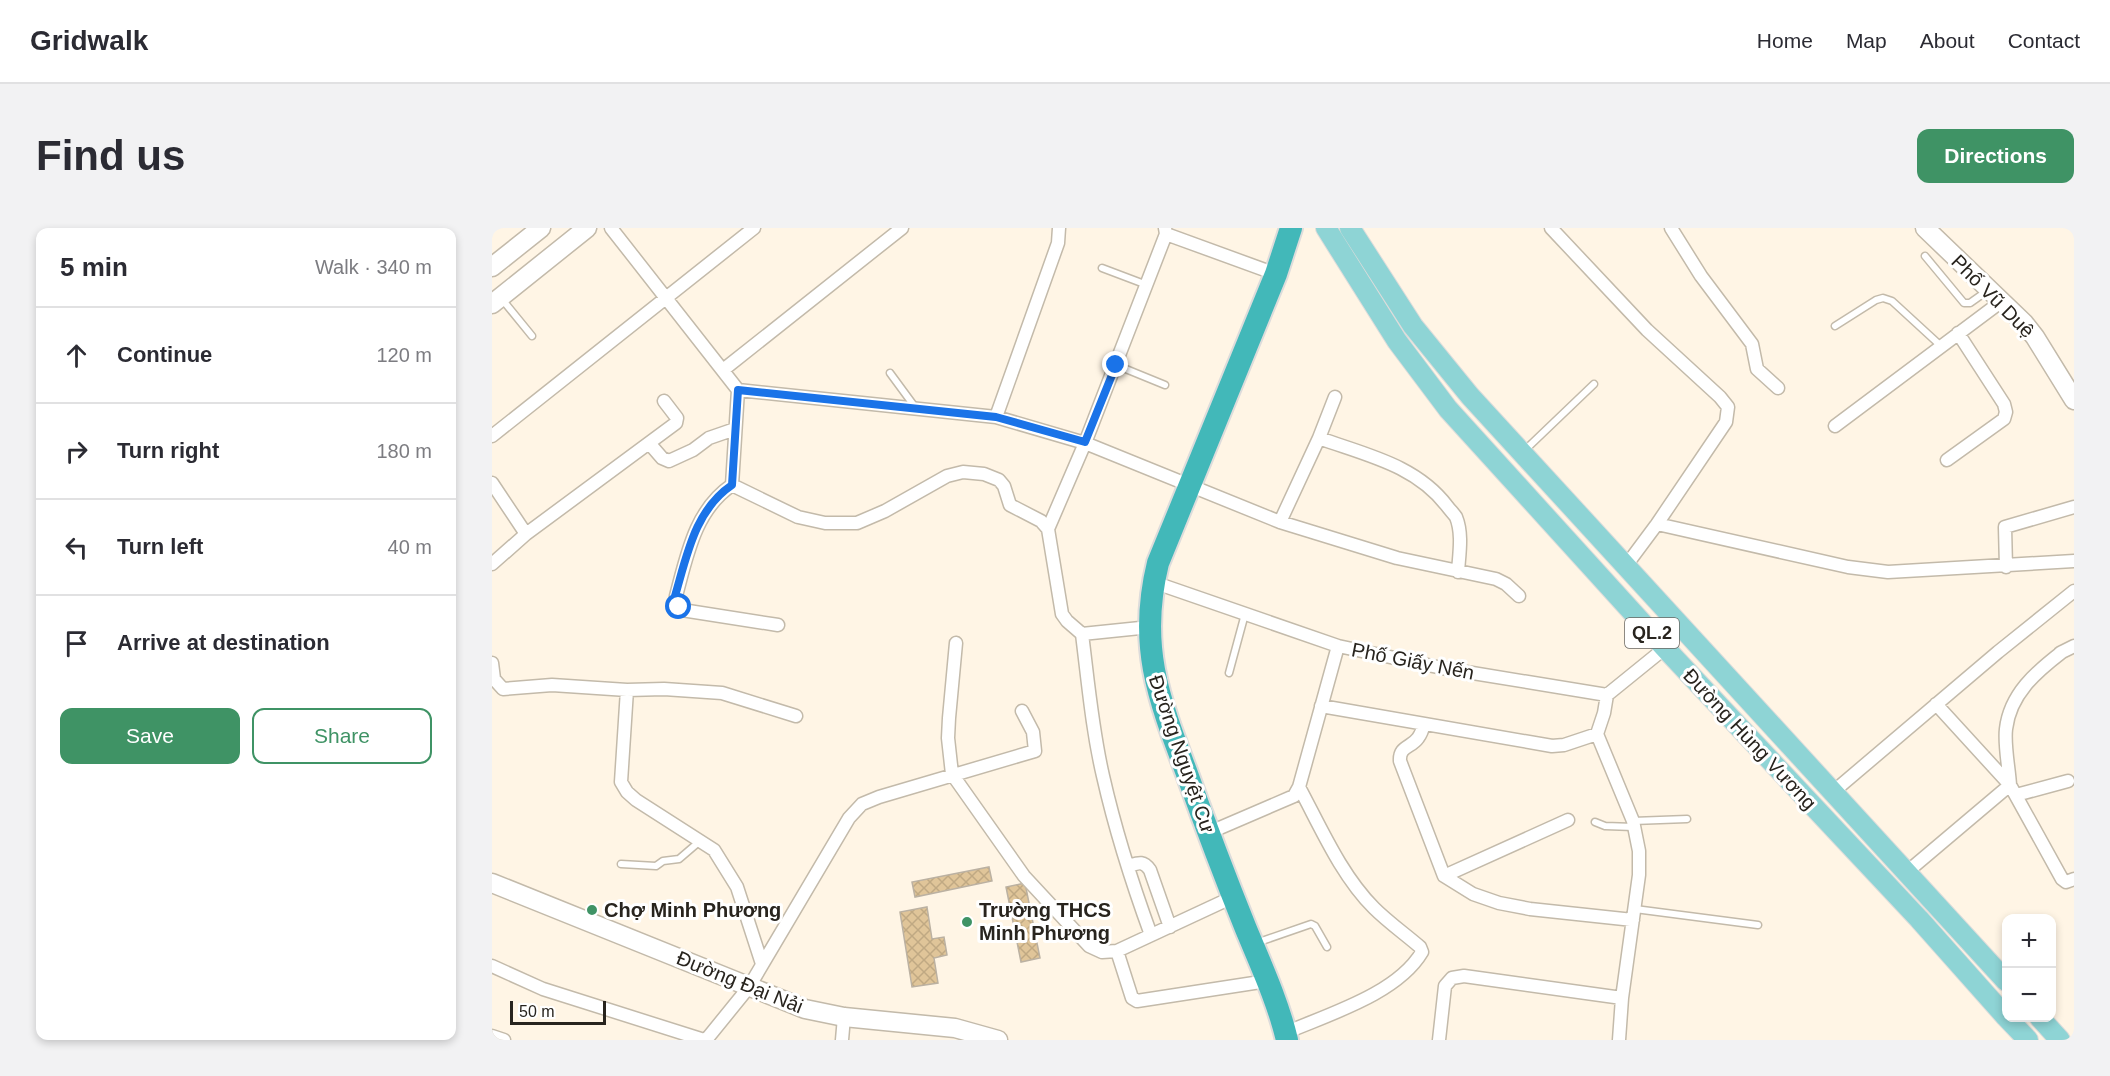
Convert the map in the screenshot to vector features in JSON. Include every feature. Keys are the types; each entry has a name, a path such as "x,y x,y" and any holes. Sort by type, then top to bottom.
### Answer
{"highway":[{"name":"Đường Nguyệt Cư","path":"1286,1036 1165,715 1154,677 1150,627 1153,582 1158,563 1276,274 1291,228"}],"main road":[{"name":"Đường Hùng Vương","path":"1326,228 1397,340 1448,409 1665,648 2002,1011"},
{"name":"Đường Hùng Vương","path":"1350,228 1413,326 1470,396 2002,976"},
{"path":"1679,663 1698,646"},
{"name":"Đường Hùng Vương","path":"2012,1022 2028,1040"},
{"path":"2044,1022 2060,1040"}],"street":[{"path":"492,267 541,228"},
{"path":"496,301 587,228"},
{"path":"611,228 738,390 732,485"},
{"path":"492,436 754,228"},
{"path":"723,370 902,228"},
{"path":"996,417 1058,243 1059,228"},
{"path":"1551,228 1647,330 1720,397 1728,408 1726,422 1625,567"},
{"path":"1671,228 1701,276 1752,344 1757,369 1778,388"},
{"name":"Phố Vũ Duệ","path":"1925,228 1996,295 2035,337 2074,400"},
{"path":"1048,529 1116,365 1166,231 1276,274"},
{"path":"1835,426 1958,333 1996,295"},
{"path":"1947,460 2004,419 2006,412 2004,404 1958,333"},
{"path":"738,390 996,417 1085,442 1280,522 1397,558 1496,579 1506,584 1519,596"},
{"path":"1280,522 1320,438 1335,397"},
{"path":"492,564 526,534 676,421 664,401"},
{"path":"649,442 662,458 669,461 693,450 709,438 735,429"},
{"path":"1320,438 1395,465 1421,479 1440,497 1456,517 1460,537 1458,572"},
{"path":"732,485 798,517 825,523 857,523 885,511 947,476 963,472 984,474 999,480 1004,486 1010,505 1041,521 1048,529 1062,614 1082,634 1102,774 1128,866 1151,935"},
{"path":"492,483 526,534"},
{"path":"732,485 721,493 705,513 693,537 675,596 676,604 682,610 778,625"},
{"path":"2006,567 2005,527 2074,507"},
{"path":"1657,524 1867,570 1888,572 2006,567 2074,561"},
{"name":"Phố Giấy Nến","path":"1153,582 1338,646 1442,668 1607,695"},
{"path":"1833,792 2074,591"},
{"path":"1082,634 1150,627"},
{"path":"956,643 948,738 952,774 1038,893 1089,946 1102,952 1117,951 1233,897"},
{"path":"1208,833 1294,796 1299,787 1338,646"},
{"path":"2013,790 2006,729 2015,698 2033,677 2061,652 2074,646"},
{"path":"1619,1040 1622,998 1639,875 1639,851 1634,824 1597,734 1607,695 1665,648"},
{"path":"492,663 494,679 503,689 552,686 722,693 796,716"},
{"path":"627,690 621,782 636,800 714,850 737,886 762,964"},
{"path":"1936,704 2013,790 2062,879 2066,882 2074,879"},
{"path":"1322,706 1551,746 1564,745 1597,734"},
{"path":"492,966 543,989 705,1040 749,987 849,818 862,804 952,774 1035,751 1033,732 1022,711"},
{"path":"1425,724 1418,738 1403,749 1400,761 1444,876 1473,894 1499,903 1530,909 1634,914"},
{"path":"1907,872 2013,790 2068,781"},
{"path":"1286,1036 1379,992 1396,981 1422,952 1420,947 1374,908 1355,885 1340,863 1299,787"},
{"path":"1444,876 1568,820"},
{"path":"1128,866 1141,862 1150,870 1170,927"},
{"name":"Đường Đại Nải","path":"492,883 805,1009 942,1033 966,1030 998,1040"},
{"path":"1117,951 1132,998 1137,1001 1267,981"},
{"path":"1439,1040 1445,986 1452,978 1464,976 1622,998"},
{"path":"842,1040 844,1017"}],"lane":[{"path":"1925,256 1964,303 1996,295"},
{"path":"1102,268 1147,285"},
{"path":"1835,326 1883,298 1892,301 1941,346"},
{"path":"496,301 532,336"},
{"path":"1116,365 1165,385"},
{"path":"890,373 916,408"},
{"path":"1522,453 1594,384"},
{"path":"1229,673 1245,614"},
{"path":"1595,822 1605,826 1687,819"},
{"path":"621,864 651,867 663,861 679,859 700,841"},
{"path":"1634,914 1758,925"},
{"path":"1252,944 1311,924 1316,926 1327,947"}],"building":[{"path":"989,867 992,881 915,897 912,882"},
{"path":"1025,883 1040,958 1021,962 1006,887"},
{"path":"927,907 932,939 944,937 947,955 934,958 938,983 912,987 900,912"}],"place":[{"name":"Chợ Minh Phương","path":"592,910"},
{"name":"Trường THCS Minh Phương","path":"967,922"}],"route":[{"path":"679,607 675,596 693,537 705,513 721,493 732,485 738,390 996,417 1085,442 1116,365"}]}
